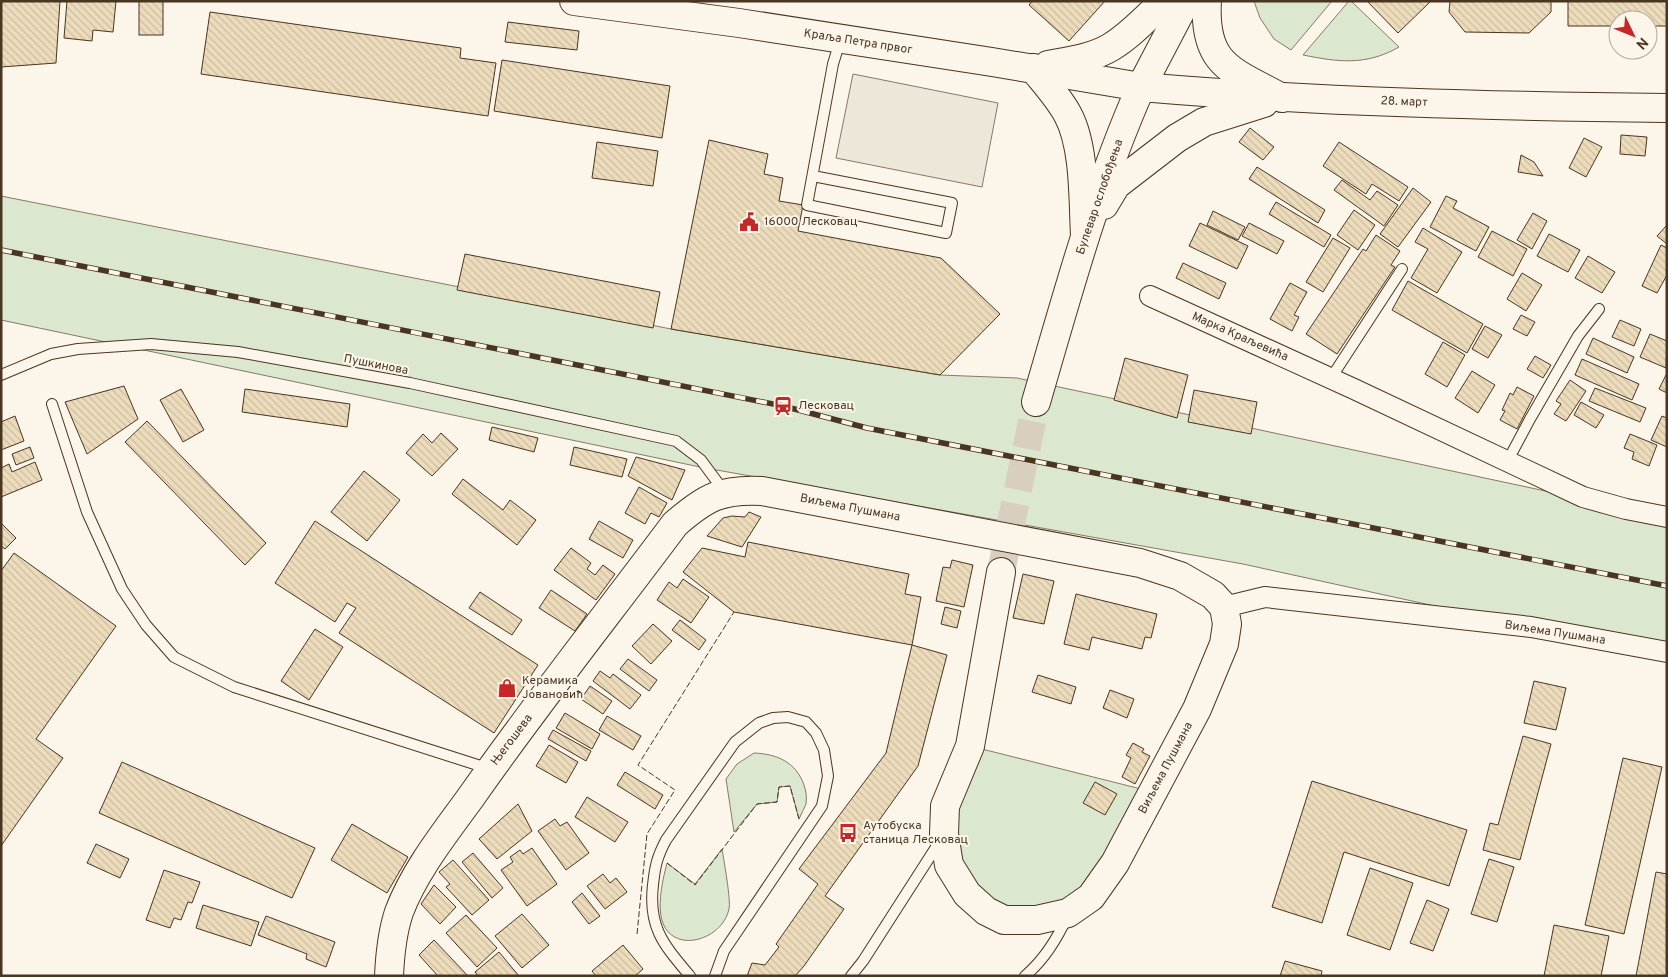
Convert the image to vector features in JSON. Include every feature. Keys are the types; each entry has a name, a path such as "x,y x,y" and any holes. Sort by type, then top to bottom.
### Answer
{"street":[{"name":"Краља Петра првог","path":"576,1 738,23 1033,68 1141,88"},
{"path":"1086,236 1080,157 1076,134 1068,114 1033,68 1080,59 1110,48 1127,36 1164,1"},
{"name":"Булевар ослобођења","path":"1036,402 1086,236 1123,129 1141,88 1186,1"},
{"path":"1207,1 1208,31 1212,47 1218,56 1229,69 1282,98"},
{"name":"28. март","path":"1141,88 1282,98 1518,106 1667,108"},
{"path":"1086,236 1116,185 1177,138 1204,122 1282,98"},
{"name":"Марка Краљевића","path":"1150,296 1331,378 1583,497 1626,510 1667,517"},
{"name":"Виљема Пушмана","path":"726,492 762,490 1140,563 1180,576 1213,595 1224,607 1227,624 1224,644 1197,709 1114,863 1091,897 1068,913 1037,920 1004,920 986,911 967,894 949,865 944,834 946,806 970,746 1001,572"},
{"name":"Његошева","path":"389,976 392,937 399,913 409,890 490,769 676,524 704,501 726,492"},
{"name":"Виљема Пушмана","path":"1224,607 1266,597 1531,627 1667,652"}],"lane":[{"path":"813,176 952,204 946,233 807,205 833,64 840,39"},
{"path":"1331,378 1402,268"},
{"path":"1507,462 1578,336 1599,309"},
{"name":"Пушкинова","path":"1,375 51,354 78,349 151,344 238,352 410,383 676,442 701,460 726,492"},
{"path":"52,404 88,512 122,588 146,625 174,656 234,687 490,769"},
{"path":"690,976 668,950 654,920 651,900 657,856 666,840 735,742 759,723 773,718 788,717 806,722 816,733 824,750 828,776 822,806 724,951 715,976"},
{"path":"851,976 879,938 944,834"},
{"path":"1026,976 1057,937 1068,913"}],"green space":[{"path":"1254,1 1332,1 1291,50 1274,39 1260,18"},
{"path":"1349,1 1399,47 1375,57 1352,61 1303,55"},
{"path":"1,196 671,329 940,375 1017,378 1667,517 1667,652 1531,627 1243,564 700,467 1,320"},
{"path":"970,746 1153,792 1068,913 986,911 944,834"},
{"path":"754,753 770,755 791,765 804,785 806,804 799,819 790,786 779,787 777,802 757,804 734,832 726,779 737,764"},
{"path":"722,849 729,904 724,920 716,930 695,940 684,940 674,936 666,929 660,910 661,889 667,863 695,884"}],"shaded area":[{"path":"853,74 998,103 982,187 836,158"}],"building":[{"path":"1,1 60,1 56,63 1,67"},
{"path":"67,1 116,1 113,32 93,30 92,41 64,38"},
{"path":"139,1 163,1 163,35 139,35"},
{"path":"1032,1 1105,1 1069,41 1029,5"},
{"path":"1367,1 1431,1 1398,33"},
{"path":"1450,1 1551,1 1551,12 1529,33 1465,32 1449,12"},
{"path":"1568,1 1667,1 1667,26 1658,26 1658,10 1608,10 1608,26 1568,26"},
{"path":"210,12 461,48 460,58 496,63 488,116 201,74"},
{"path":"508,22 579,31 577,50 505,42"},
{"path":"502,60 670,86 662,138 494,111"},
{"path":"1250,128 1274,147 1263,160 1239,142"},
{"path":"1621,135 1647,137 1645,156 1620,154"},
{"path":"1584,138 1602,147 1586,177 1569,168"},
{"path":"709,140 768,154 764,174 783,178 779,201 803,205 798,231 941,258 1000,314 940,375 671,329"},
{"path":"597,142 658,151 653,186 592,178"},
{"path":"1339,142 1408,187 1399,201 1372,184 1366,194 1323,166"},
{"path":"1521,155 1534,162 1543,176 1518,172"},
{"path":"1257,167 1325,210 1318,223 1249,179"},
{"path":"1342,180 1370,200 1377,191 1398,205 1384,226 1334,190"},
{"path":"1413,188 1431,202 1398,247 1380,234"},
{"path":"1446,196 1457,201 1453,208 1489,227 1476,251 1430,227"},
{"path":"1276,202 1331,235 1324,247 1269,214"},
{"path":"1354,210 1375,225 1358,250 1337,235"},
{"path":"1213,211 1245,227 1238,240 1207,225"},
{"path":"1533,213 1547,221 1532,249 1517,240"},
{"path":"1200,223 1248,246 1237,269 1189,246"},
{"path":"1249,223 1284,241 1277,254 1242,236"},
{"path":"1667,225 1667,244 1657,236"},
{"path":"1423,228 1462,252 1437,293 1411,278 1428,249 1415,242"},
{"path":"1492,231 1527,249 1513,276 1478,257"},
{"path":"1549,234 1580,250 1568,272 1537,256"},
{"path":"1376,235 1400,251 1391,265 1395,267 1337,354 1306,334 1363,249 1366,251"},
{"path":"1333,238 1350,248 1323,292 1306,282"},
{"path":"1661,245 1667,248 1667,275 1657,293 1642,286"},
{"path":"465,254 660,292 653,328 457,290"},
{"path":"1588,256 1615,272 1602,293 1575,278"},
{"path":"1183,263 1226,283 1219,299 1176,278"},
{"path":"1522,273 1542,285 1526,311 1507,299"},
{"path":"1408,281 1483,324 1467,353 1392,310"},
{"path":"1290,283 1307,292 1294,315 1299,317 1292,331 1270,319"},
{"path":"1521,315 1535,322 1527,336 1513,329"},
{"path":"1620,320 1641,329 1634,346 1612,337"},
{"path":"1485,326 1502,335 1488,358 1472,349"},
{"path":"1650,334 1667,341 1666,368 1640,357"},
{"path":"1593,338 1634,357 1627,373 1586,354"},
{"path":"1443,342 1465,355 1447,387 1425,374"},
{"path":"1535,356 1551,365 1543,378 1527,369"},
{"path":"1125,358 1188,375 1177,418 1114,400"},
{"path":"1582,359 1639,384 1632,400 1575,375"},
{"path":"1472,371 1495,385 1478,413 1455,398"},
{"path":"1667,373 1667,393 1659,389"},
{"path":"1570,380 1586,391 1566,421 1554,414 1561,404 1556,401"},
{"path":"124,386 138,419 87,454 65,402"},
{"path":"1517,387 1534,396 1517,429 1500,420 1505,411 1502,410 1510,393 1513,395"},
{"path":"1595,388 1646,408 1640,422 1589,401"},
{"path":"181,389 204,430 183,442 160,400"},
{"path":"245,389 350,404 347,427 242,412"},
{"path":"1194,390 1257,402 1251,434 1188,422"},
{"path":"1581,402 1604,415 1596,428 1574,415"},
{"path":"15,416 24,441 1,450 1,422"},
{"path":"1662,416 1667,418 1667,447 1651,440"},
{"path":"147,421 266,543 245,565 125,442"},
{"path":"492,427 538,438 534,452 489,440"},
{"path":"441,433 458,449 432,476 406,453 423,434 432,443"},
{"path":"1630,434 1657,445 1649,466 1632,459 1634,452 1624,448"},
{"path":"30,447 34,458 16,465 12,454"},
{"path":"574,447 627,459 622,477 570,465"},
{"path":"636,457 685,470 672,500 628,476"},
{"path":"35,462 42,480 1,497 1,468 9,464 12,472"},
{"path":"364,471 400,500 367,541 331,512"},
{"path":"463,479 503,510 510,500 536,520 517,545 452,494"},
{"path":"639,487 667,503 659,517 651,513 645,524 625,513"},
{"path":"749,512 761,517 742,547 707,536 723,518 732,516 745,517"},
{"path":"315,521 538,665 494,733 339,633 356,608 347,603 335,622 275,583"},
{"path":"599,521 633,540 623,558 589,539"},
{"path":"1,523 16,538 5,549 1,546"},
{"path":"748,542 909,574 905,594 921,597 912,645 734,612 683,572 702,548 745,557"},
{"path":"571,548 591,563 587,569 595,575 603,565 615,574 596,600 554,570"},
{"path":"14,553 116,626 36,739 63,758 1,846 1,571"},
{"path":"952,560 973,565 964,607 936,601 943,567 950,568"},
{"path":"1023,574 1054,581 1044,624 1013,618"},
{"path":"683,579 709,597 691,623 657,600 669,582 677,588"},
{"path":"551,590 587,614 575,631 539,608"},
{"path":"480,592 522,620 512,635 469,608"},
{"path":"1076,594 1157,614 1151,638 1145,637 1142,649 1092,637 1089,650 1064,644"},
{"path":"945,607 961,611 957,628 941,624"},
{"path":"680,620 706,640 699,650 672,630"},
{"path":"653,624 672,641 651,664 632,646"},
{"path":"315,629 343,647 309,700 281,681"},
{"name":"Аутобуска станица Лесковац","path":"912,645 947,655 918,766 825,896 844,909 804,966 795,976 747,976 752,963 765,965 779,947 776,944 818,884 799,869 886,753"},
{"path":"628,659 657,680 649,691 620,669"},
{"path":"600,671 610,678 613,674 641,695 630,709 593,681"},
{"path":"1038,675 1076,687 1071,704 1032,692"},
{"path":"1534,681 1566,688 1556,730 1524,723"},
{"path":"590,686 612,701 603,714 581,699"},
{"path":"1110,690 1134,699 1127,718 1103,708"},
{"path":"565,713 600,734 592,749 556,728"},
{"path":"607,716 641,736 633,750 599,730"},
{"path":"553,730 591,751 586,761 548,739"},
{"path":"1523,736 1551,744 1520,860 1483,850 1490,823 1498,825"},
{"path":"1133,743 1144,749 1142,752 1150,756 1135,784 1122,777 1131,758 1126,755"},
{"path":"549,745 578,762 566,783 536,766"},
{"path":"1623,758 1662,767 1624,934 1585,925"},
{"path":"122,762 315,848 292,898 99,813"},
{"path":"625,772 663,795 655,809 617,785"},
{"path":"1312,781 1467,830 1449,886 1344,852 1322,923 1272,907"},
{"path":"1095,782 1117,794 1105,815 1083,803"},
{"path":"587,797 628,822 615,842 575,817"},
{"path":"518,804 532,831 497,859 479,839"},
{"path":"555,819 560,826 567,822 589,853 566,870 538,831"},
{"path":"352,824 408,857 387,893 331,860"},
{"path":"96,844 129,859 120,878 87,863"},
{"path":"532,848 557,884 527,906 501,870 513,862 510,857 520,850 523,854"},
{"path":"473,853 503,888 492,898 462,862"},
{"path":"1489,859 1514,867 1497,922 1471,914"},
{"path":"453,860 489,900 472,915 446,887 450,884 439,872"},
{"path":"1370,868 1413,883 1390,950 1347,935"},
{"path":"164,870 200,882 192,903 188,902 181,920 174,918 170,928 146,920"},
{"path":"1656,872 1667,874 1667,976 1636,976"},
{"path":"603,874 610,883 616,878 627,892 605,909 587,886"},
{"path":"434,885 456,907 440,924 421,904"},
{"path":"582,893 600,916 589,924 572,902"},
{"path":"1427,900 1449,909 1433,951 1410,943"},
{"path":"203,905 259,922 251,946 196,928"},
{"path":"522,914 549,945 522,968 495,936"},
{"path":"466,915 497,948 477,967 446,933"},
{"path":"266,916 335,942 326,967 306,959 307,954 258,935"},
{"path":"1554,925 1609,936 1601,976 1544,976"},
{"path":"434,940 468,976 438,976 419,955"},
{"path":"623,945 643,969 635,976 596,976 592,971"},
{"path":"499,952 519,976 478,976 475,972"},
{"path":"1285,961 1322,971 1321,976 1280,976"}],"tunnel":[{"path":"1001,572 1036,402"}],"railway":[{"path":"1,250 783,406 867,428 1667,586"}],"fence":[{"path":"637,934 647,834 675,790 638,765 734,612"},
{"path":"667,863 695,885 757,804 777,802 779,787 790,786 799,819"}],"place":[{"name":"16000 Лесковац","path":"749,222"},
{"name":"Лесковац","path":"783,406"},
{"name":"Керамика Јовановић","path":"507,688"},
{"name":"Аутобуска станица Лесковац","path":"848,833"}]}
